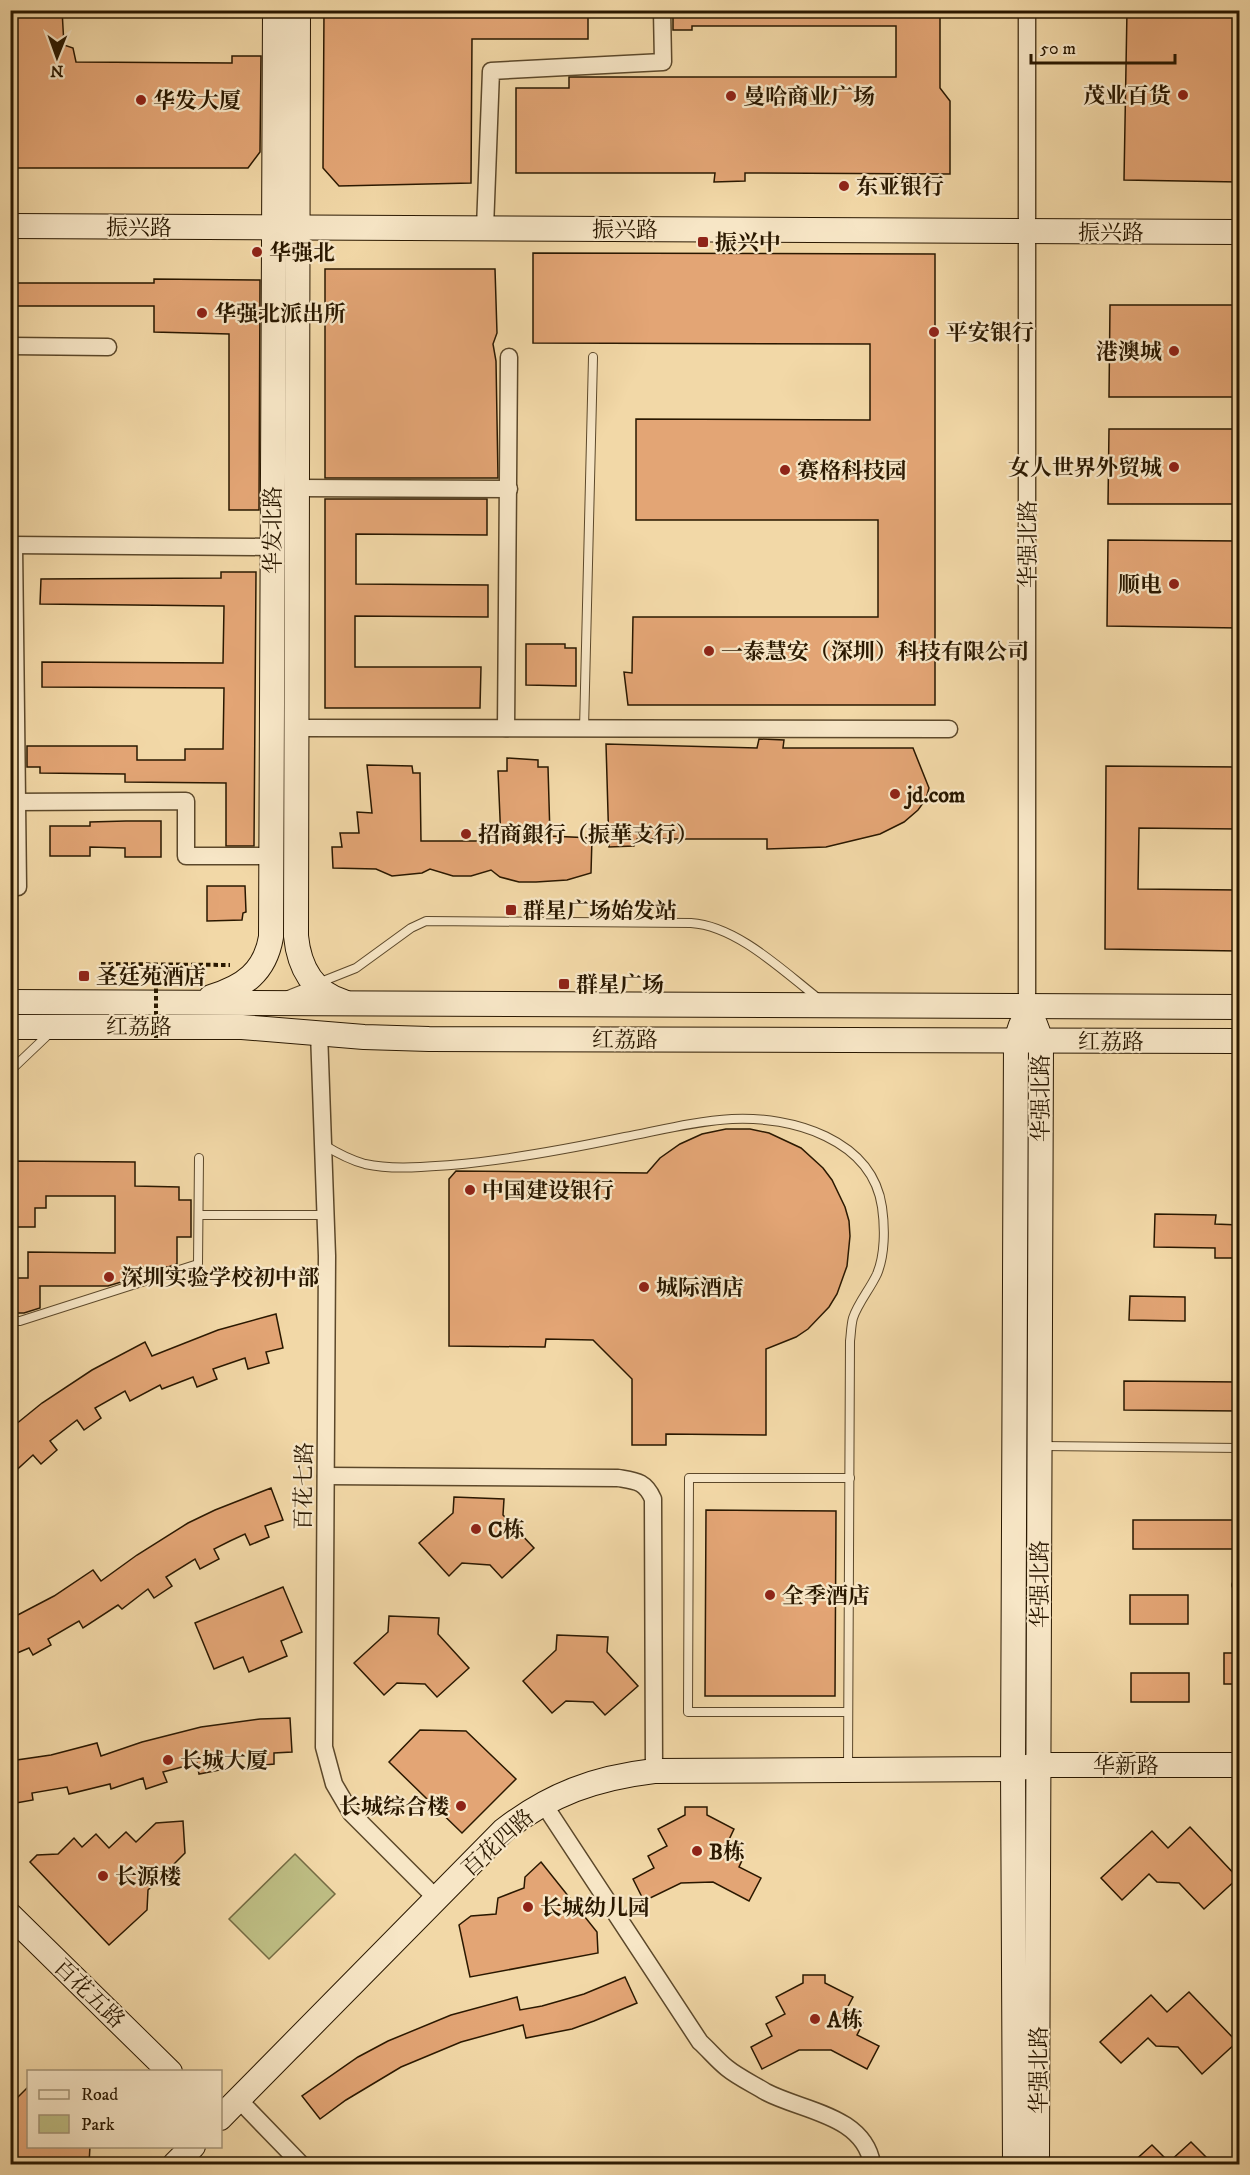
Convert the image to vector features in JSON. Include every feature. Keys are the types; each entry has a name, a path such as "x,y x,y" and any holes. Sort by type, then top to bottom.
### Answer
{"main road":[{"name":"华发北路","path":"274,10 297,488 296,936 300,959 314,985"},
{"name":"华发北路","path":"190,1001 208,998 246,982 264,963 271,937 272,547 285,227 298,10"},
{"name":"振兴路","path":"10,226 1239,232"},
{"path":"314,985 331,997 350,1004"},
{"name":"红荔路","path":"10,1002 1239,1007"},
{"name":"华强北路","path":"1027,1005 1041,1040 1038,2164"},
{"name":"华强北路","path":"1015,2164 1013,1769 1016,1040 1027,1005"},
{"name":"红荔路","path":"10,1027 242,1026 363,1037 429,1039 1239,1041"},
{"name":"华新路","path":"1013,1769 1039,1765 1239,1765"},
{"name":"百花四路","path":"222,2116 504,1830 543,1803 564,1793 609,1778 654,1771 1013,1769"},
{"name":"百花五路","path":"10,1916 168,2070"},
{"path":"175,2164 191,2148"}],"street":[{"path":"485,228 491,71 663,62 662,10"},
{"name":"华强北路","path":"1027,10 1027,1005"},
{"path":"10,346 108,347"},
{"path":"506,728 510,357"},
{"path":"297,488 509,489"},
{"path":"18,888 14,802 12,545 272,547"},
{"path":"297,728 949,729"},
{"path":"14,802 186,801 186,856 271,856"},
{"name":"百花七路","path":"319,1032 326,1215 323,1729 328,1766 341,1799 351,1813 436,1898"},
{"path":"326,1476 618,1478 636,1481 648,1488 653,1499 654,1771"},
{"path":"543,1803 700,2042 727,2068 769,2093 843,2123 859,2138 871,2157 872,2164"},
{"path":"239,2100 301,2164"}],"lane":[{"path":"585,729 593,357"},
{"path":"262,1002 279,998 356,968 411,928 426,921 690,923 713,926 736,937 827,1005"},
{"path":"10,1071 57,1026"},
{"path":"324,1145 352,1160 366,1164 382,1167 432,1166 478,1162 733,1119 774,1121 819,1133 854,1153 872,1177 882,1205 884,1238 877,1273 853,1318 851,1329 848,1769"},
{"path":"10,1321 20,1321 198,1264 199,1158"},
{"path":"199,1215 326,1215"},
{"path":"1039,1446 1239,1448"},
{"path":"848,1712 688,1712 689,1478 850,1478"}],"path":[{"path":"101,964 232,965"},
{"path":"156,964 156,1038"}],"green space":[{"path":"295,1854 335,1894 269,1959 229,1919"}],"building":[{"name":"华发大厦","path":"10,10 62,10 64,45 73,48 76,62 232,63 232,56 261,56 260,152 248,168 10,168"},
{"path":"324,10 588,10 588,39 472,39 471,183 339,186 323,168"},
{"name":"曼哈商业广场","path":"673,10 940,10 940,88 950,101 950,174 745,173 745,181 714,182 715,173 516,173 516,88 569,88 569,77 896,77 896,26 692,26 692,30 673,30"},
{"name":"茂业百货","path":"1127,10 1239,10 1239,182 1124,180"},
{"name":"赛格科技园","path":"533,253 935,254 935,705 628,705 624,672 632,673 633,617 878,617 878,520 636,520 636,419 870,420 870,344 533,343"},
{"path":"325,269 495,269 497,333 493,344 496,361 498,478 325,478"},
{"path":"154,279 260,280 259,510 229,510 229,334 154,332 154,306 10,306 10,283 154,283"},
{"name":"港澳城","path":"1110,305 1239,305 1239,397 1109,397"},
{"name":"女人世界外贸城","path":"1109,429 1239,429 1239,504 1108,504"},
{"path":"325,499 487,499 487,535 356,534 356,584 488,585 488,617 355,616 355,667 481,667 480,708 325,708"},
{"name":"顺电","path":"1108,540 1239,541 1239,628 1107,626"},
{"path":"221,572 256,572 254,846 226,846 226,783 125,782 125,774 40,773 40,767 27,767 27,746 137,746 137,760 185,760 185,749 223,749 224,688 42,687 42,662 223,663 224,606 40,604 41,579 221,578"},
{"path":"526,644 565,644 565,648 576,648 576,686 526,685"},
{"path":"759,739 784,740 783,748 913,748 929,788 926,799 918,810 904,822 880,834 826,847 767,849 767,839 637,839 634,846 609,847 606,744 757,748"},
{"path":"507,758 538,760 538,767 548,767 550,836 592,838 591,873 567,880 519,882 500,877 491,870 471,876 453,876 430,869 422,873 392,876 376,869 333,868 332,847 342,847 340,833 359,833 357,812 372,813 367,765 412,766 413,773 420,773 421,841 501,841 498,771 507,771"},
{"path":"1106,766 1239,767 1239,829 1139,828 1138,889 1239,890 1239,951 1105,949"},
{"path":"161,821 161,857 125,857 125,848 90,847 90,856 50,856 50,826 90,826 90,822"},
{"path":"207,886 245,886 246,912 243,913 242,920 207,921"},
{"name":"城际酒店","path":"726,1129 750,1129 769,1133 801,1148 823,1168 832,1180 849,1221 847,1266 837,1294 829,1307 808,1329 796,1337 766,1349 766,1435 666,1434 666,1445 632,1445 632,1379 593,1340 546,1339 545,1347 449,1346 449,1179 456,1171 647,1173 660,1158 680,1144 702,1134"},
{"path":"10,1161 135,1162 135,1186 179,1187 179,1200 191,1200 191,1237 177,1237 177,1264 168,1267 128,1267 128,1280 108,1286 40,1286 40,1308 24,1313 10,1313 10,1278 28,1278 28,1252 115,1253 115,1196 46,1196 46,1208 35,1208 35,1227 10,1227"},
{"path":"1155,1214 1216,1215 1215,1224 1239,1225 1239,1258 1215,1258 1215,1248 1154,1247"},
{"path":"1130,1296 1185,1297 1185,1321 1129,1320"},
{"path":"276,1314 283,1348 266,1352 269,1363 248,1369 245,1358 213,1369 217,1379 197,1387 193,1377 162,1389 160,1385 130,1401 125,1391 95,1408 101,1418 84,1430 77,1420 50,1441 57,1450 41,1464 33,1455 10,1476 10,1429 42,1403 92,1370 145,1342 152,1356 218,1330"},
{"path":"1124,1381 1239,1382 1239,1411 1124,1410"},
{"path":"271,1488 283,1520 265,1526 269,1537 250,1545 245,1534 214,1549 219,1559 200,1569 195,1559 166,1577 172,1586 154,1598 148,1589 122,1609 118,1605 83,1628 79,1621 48,1639 51,1645 33,1655 29,1648 10,1656 10,1619 54,1596 93,1570 101,1581 188,1523"},
{"name":"C栋","path":"454,1497 504,1499 503,1515 534,1548 502,1578 490,1565 462,1563 449,1576 419,1543 453,1513"},
{"name":"全季酒店","path":"706,1510 836,1511 835,1696 705,1696"},
{"path":"1133,1520 1239,1520 1239,1549 1133,1549"},
{"path":"283,1587 302,1632 281,1641 287,1656 249,1672 243,1657 214,1669 195,1623"},
{"path":"1130,1595 1188,1595 1188,1624 1130,1624"},
{"path":"389,1616 439,1618 438,1634 469,1668 437,1697 425,1684 397,1683 384,1695 354,1663 388,1632"},
{"path":"557,1635 608,1637 607,1652 638,1686 605,1715 593,1702 566,1701 552,1713 523,1681 556,1650"},
{"path":"1224,1653 1239,1653 1239,1684 1224,1684"},
{"path":"1131,1673 1189,1673 1189,1702 1131,1702"},
{"name":"长城大厦","path":"290,1718 292,1752 274,1753 274,1764 253,1766 252,1755 235,1756 218,1759 220,1770 199,1774 197,1763 163,1772 167,1782 146,1789 143,1778 111,1789 110,1784 69,1794 67,1787 32,1793 33,1800 10,1804 10,1761 51,1755 97,1743 101,1756 142,1742 201,1727 260,1719"},
{"name":"长城综合楼","path":"420,1730 466,1731 516,1779 462,1833 389,1762"},
{"name":"B栋","path":"685,1807 707,1807 707,1815 734,1829 726,1846 744,1856 739,1867 761,1878 749,1901 713,1882 681,1883 644,1901 633,1879 654,1868 648,1856 667,1846 658,1829 685,1815"},
{"name":"长源楼","path":"183,1821 185,1853 148,1890 147,1910 109,1945 30,1862 37,1855 58,1854 74,1838 82,1847 96,1834 109,1848 126,1832 136,1842 156,1823"},
{"path":"1190,1827 1238,1878 1204,1909 1179,1883 1157,1882 1149,1874 1122,1900 1101,1878 1152,1831 1168,1848"},
{"path":"541,1862 597,1932 598,1953 470,1977 459,1925 471,1916 496,1914 498,1898 524,1888 525,1877"},
{"name":"A栋","path":"803,1975 825,1975 825,1983 853,1997 844,2014 863,2023 857,2035 879,2046 867,2069 831,2050 799,2050 762,2069 751,2047 772,2036 766,2024 785,2014 776,1997 803,1983"},
{"path":"625,1977 637,2003 594,2021 572,2029 526,2038 523,2025 461,2042 401,2067 346,2100 320,2119 302,2096 358,2057 388,2041 451,2015 517,1997 520,2010 542,2006 584,1994"},
{"path":"1189,1992 1237,2042 1202,2074 1178,2047 1156,2046 1148,2038 1121,2063 1100,2042 1151,1995 1167,2012"},
{"path":"27,2088 27,2148 90,2148 89,2164 26,2164 10,2150 10,2105"},
{"path":"1191,2142 1213,2164 1131,2164 1152,2145 1169,2162"}],"place":[{"name":"茂业百货","path":"1183,95"},
{"name":"曼哈商业广场","path":"731,96"},
{"name":"华发大厦","path":"141,100"},
{"name":"东亚银行","path":"844,186"},
{"name":"振兴中","path":"703,242"},
{"name":"华强北","path":"257,252"},
{"name":"华强北派出所","path":"202,313"},
{"name":"平安银行","path":"934,332"},
{"name":"港澳城","path":"1174,351"},
{"name":"女人世界外贸城","path":"1174,467"},
{"name":"赛格科技园","path":"785,470"},
{"name":"顺电","path":"1174,584"},
{"name":"一泰慧安（深圳）科技有限公司","path":"709,651"},
{"name":"jd.com","path":"895,794"},
{"name":"招商銀行（振華支行）","path":"466,834"},
{"name":"群星广场始发站","path":"511,910"},
{"name":"圣廷苑酒店","path":"84,976"},
{"name":"群星广场","path":"564,984"},
{"name":"中国建设银行","path":"470,1190"},
{"name":"深圳实验学校初中部","path":"109,1277"},
{"name":"城际酒店","path":"644,1287"},
{"name":"C栋","path":"476,1529"},
{"name":"全季酒店","path":"770,1595"},
{"name":"长城大厦","path":"168,1760"},
{"name":"长城综合楼","path":"461,1806"},
{"name":"B栋","path":"697,1851"},
{"name":"长源楼","path":"103,1876"},
{"name":"长城幼儿园","path":"528,1907"},
{"name":"A栋","path":"815,2019"}]}
